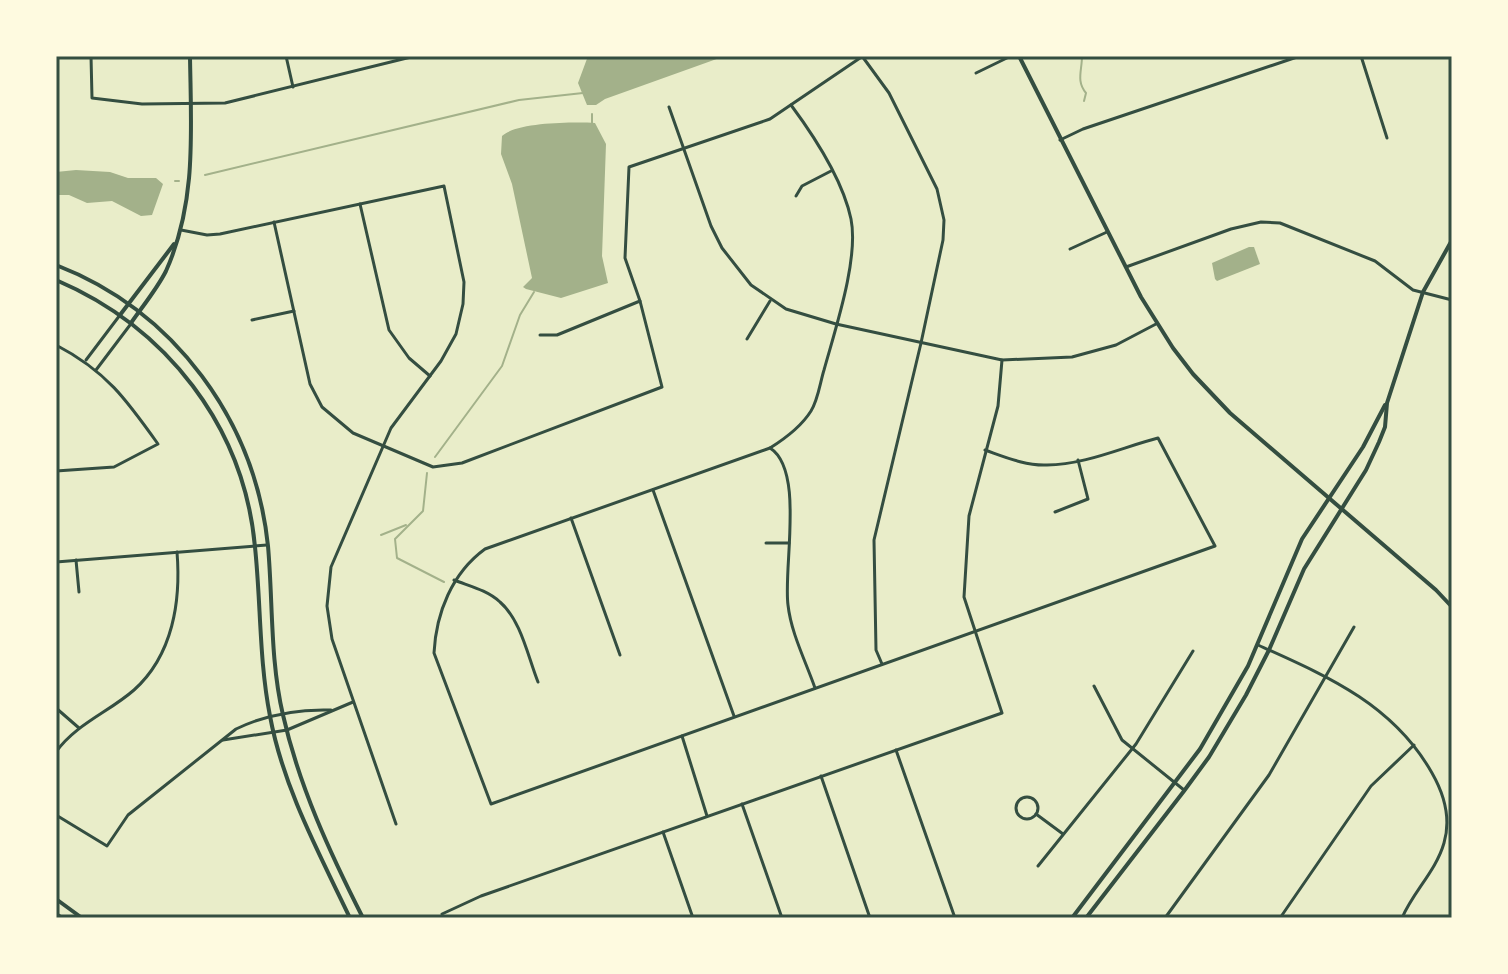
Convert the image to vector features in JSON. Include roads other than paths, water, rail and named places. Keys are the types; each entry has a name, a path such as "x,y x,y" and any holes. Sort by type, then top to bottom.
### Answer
{"main road":[{"path":"131,323 165,274 181,230 190,184 190,56"},
{"path":"1019,56 1156,324 1193,374 1220,403 1452,607"},
{"path":"120,315 178,239"},
{"path":"1086,918 1184,791 1228,726 1269,650 1304,569 1366,470 1382,435 1387,403 1423,292 1452,240"},
{"path":"56,265 85,278 139,312 205,379 243,444 260,496 268,545 275,674 282,715 309,802 363,918"},
{"path":"56,280 89,294 151,338 190,378 229,444 240,475 255,546 259,632 274,733 283,768 350,918"},
{"path":"1072,918 1176,784 1223,711 1258,645 1302,539 1363,447 1373,423 1387,403"},
{"path":"1292,565 1304,569"},
{"path":"56,899 82,918"},
{"path":"56,914 62,918"}],"street":[{"path":"91,56 92,98 142,104 225,103 415,56"},
{"path":"286,56 293,87"},
{"path":"384,56 386,64"},
{"path":"274,222 310,384 322,407 353,433 419,463 445,467 662,387 640,301 625,258 629,167 770,119 862,56 889,93 937,189 943,212 943,240 874,540 876,650 882,664"},
{"path":"976,73 1011,56"},
{"path":"1060,140 1083,129 1300,56"},
{"path":"1361,56 1387,138"},
{"path":"791,105 831,171 847,204 853,232 836,324 813,410 792,434 770,448 485,549 469,560 454,580 435,632 434,653 491,804 1215,546 1158,438 1078,460 1038,465 985,450"},
{"path":"669,107 711,226 722,248 743,278 770,301 796,314 1002,360 1072,357 1116,345 1156,324"},
{"path":"796,196 802,186 831,171"},
{"path":"181,230 220,234 444,186 463,271 463,304 456,334 450,348 402,411 383,446 331,567 328,586 330,631 396,824"},
{"path":"360,204 389,330 409,358 430,376"},
{"path":"1126,268 1231,229 1261,222 1280,223 1375,261 1413,290 1452,300"},
{"path":"1070,249 1107,232"},
{"path":"540,335 557,335 640,301"},
{"path":"747,339 770,301"},
{"path":"252,320 294,311"},
{"path":"86,361 120,315"},
{"path":"96,370 131,323"},
{"path":"56,345 86,361 120,392 158,444 114,467 56,471"},
{"path":"442,914 481,896 1002,713 964,597 969,516 998,406 1002,360"},
{"path":"770,448 779,455 789,487 789,610 815,688"},
{"path":"1055,512 1088,499 1078,460"},
{"path":"653,490 734,717"},
{"path":"571,518 620,655"},
{"path":"766,543 789,543"},
{"path":"56,562 268,545"},
{"path":"56,752 79,728 135,689 156,663 175,616 179,593 177,552"},
{"path":"76,560 79,592"},
{"path":"454,580 488,594 508,610 538,682"},
{"path":"1165,918 1269,775 1354,627"},
{"path":"1258,645 1324,676 1394,721 1414,745 1441,789 1446,818 1444,843 1402,918"},
{"path":"1038,866 1132,749 1193,651"},
{"path":"1094,686 1122,740 1184,791"},
{"path":"223,740 287,730 354,702"},
{"path":"56,708 79,728"},
{"path":"56,815 107,846 128,815 168,781 249,723 307,710 331,710"},
{"path":"682,736 707,817"},
{"path":"1280,918 1371,786 1414,745"},
{"path":"896,750 955,918"},
{"path":"821,776 870,918"},
{"path":"1029,797 1035,800 1038,807 1036,814 1030,818 1020,816 1016,807 1019,800 1029,797"},
{"path":"742,804 782,918"},
{"path":"1036,814 1063,834"},
{"path":"663,832 693,918"}],"waterway":[{"path":"1082,56 1080,80 1086,93 1084,101"},
{"path":"205,175 519,100 583,93"},
{"path":"592,114 592,125"},
{"path":"435,457 502,366 520,315 534,292"},
{"path":"427,473 423,511 395,539 397,558 444,582"},
{"path":"381,535 406,525"}]}
